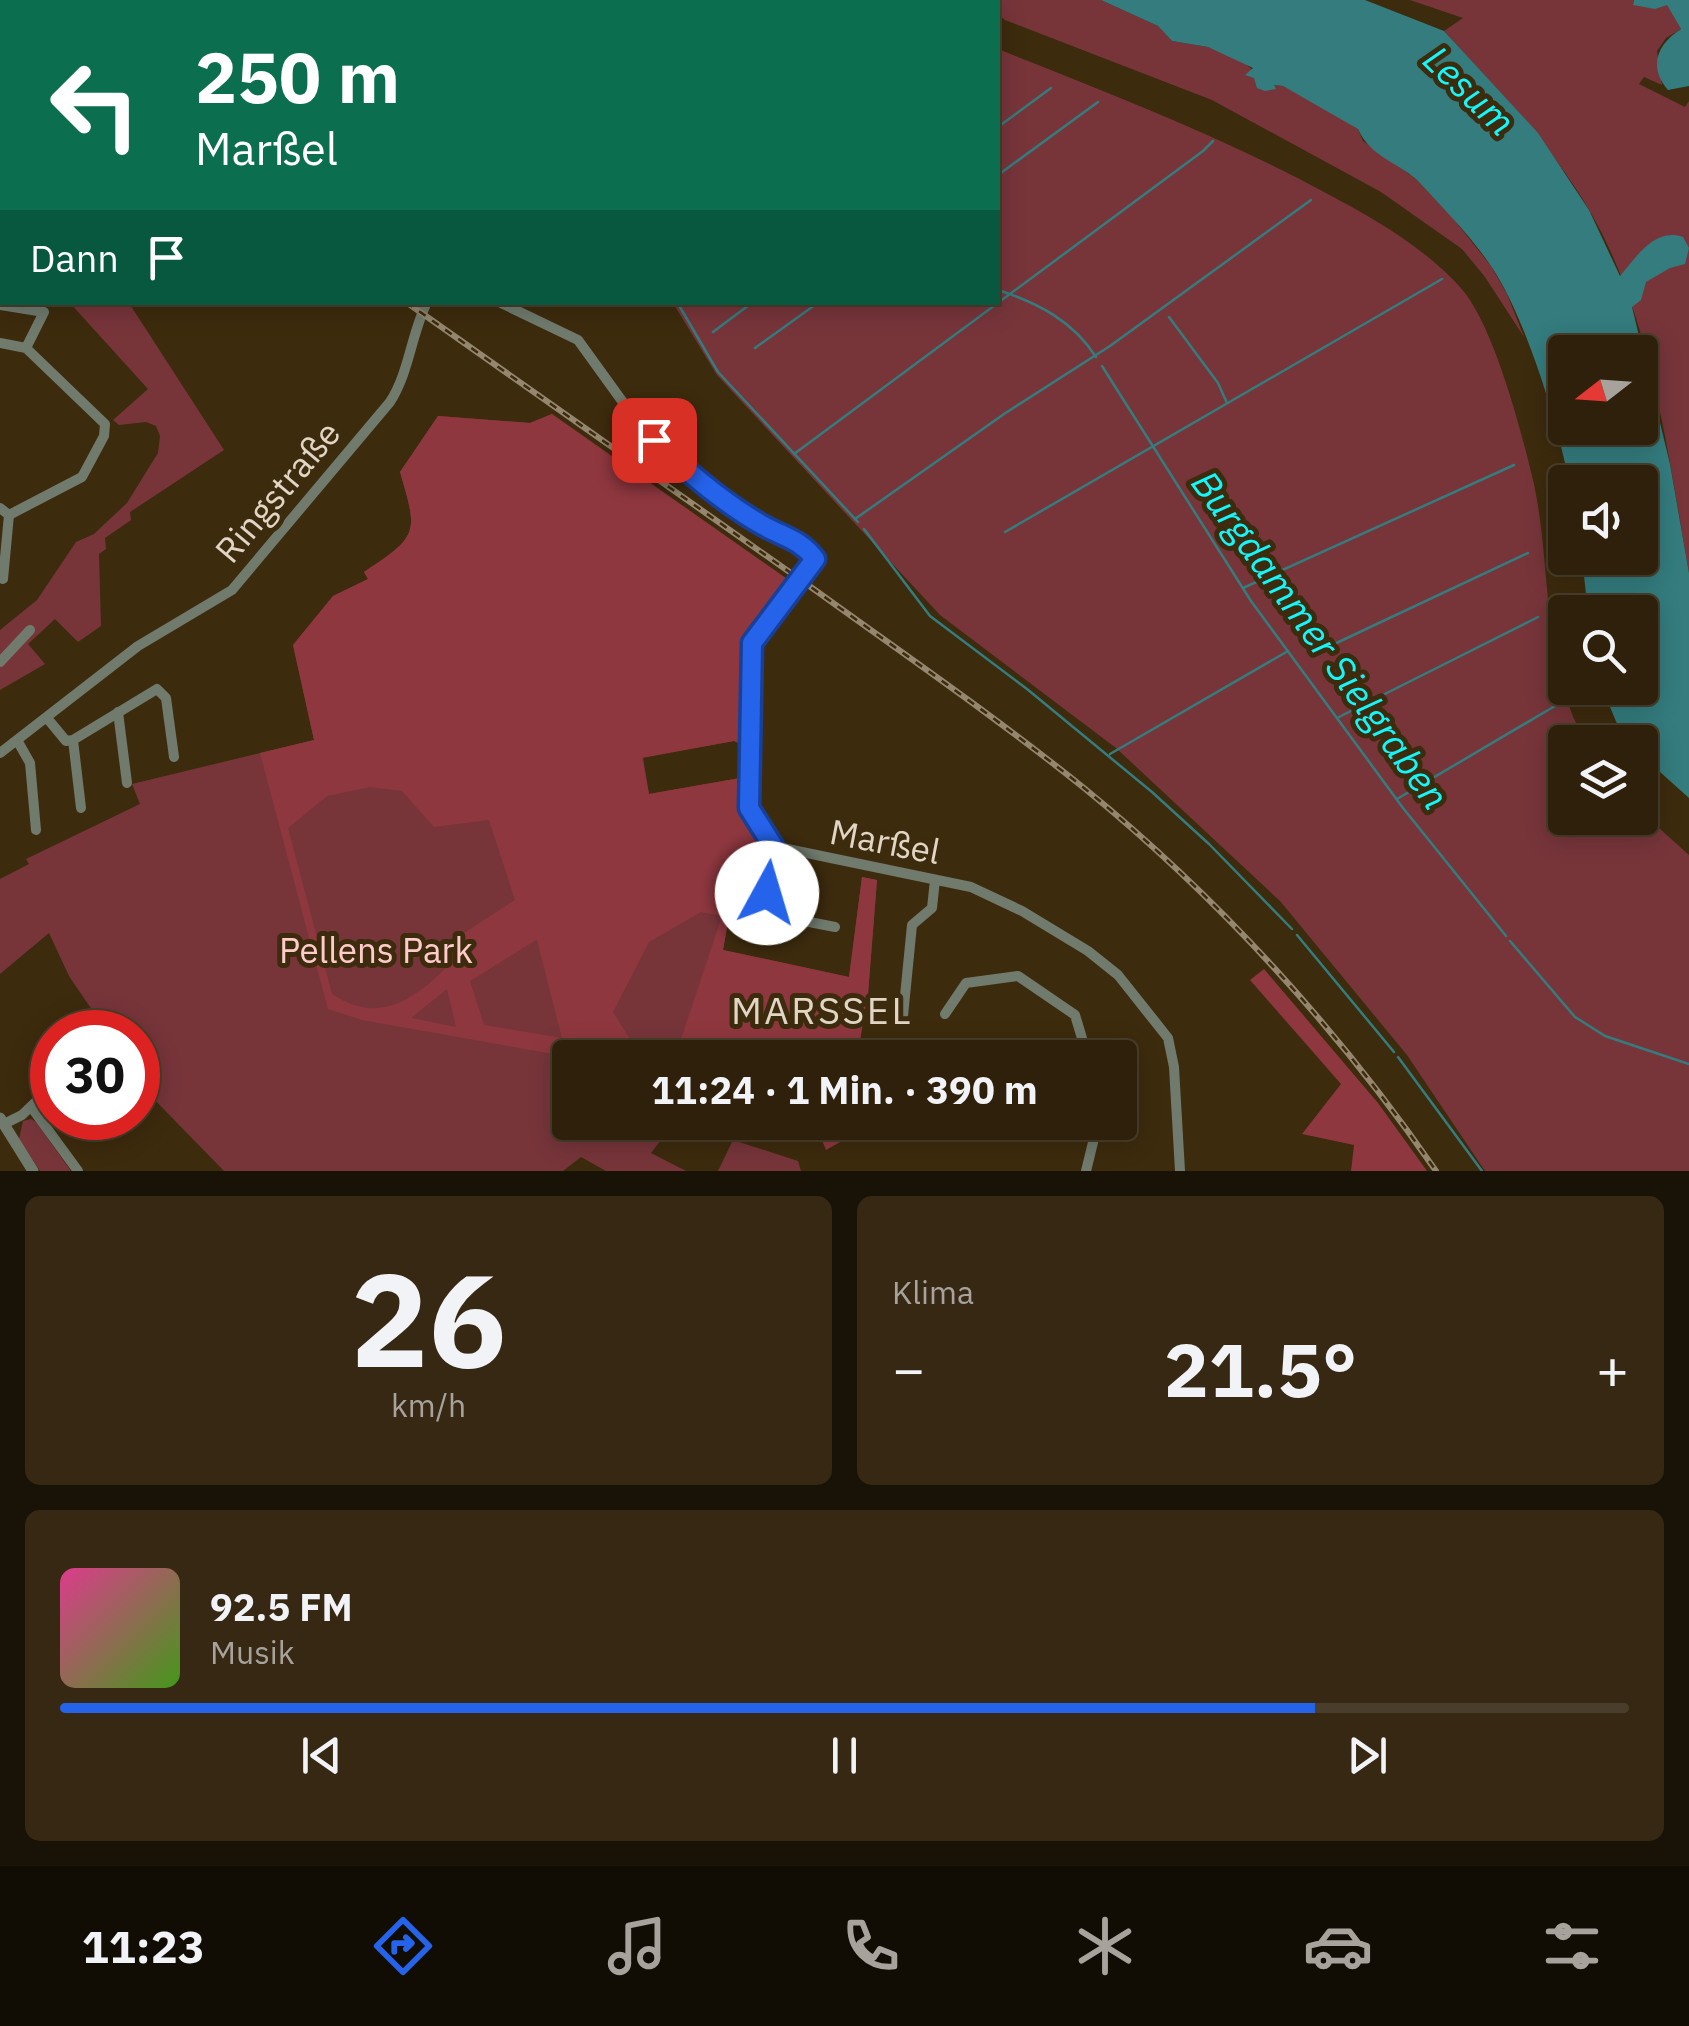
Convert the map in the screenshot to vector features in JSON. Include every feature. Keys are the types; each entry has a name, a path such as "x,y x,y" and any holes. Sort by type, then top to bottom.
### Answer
{"street":[{"path":"0,305 44,312 26,348"},
{"name":"Ringstraße","path":"0,753 138,646 232,590 390,402 400,387 410,343 426,305"},
{"path":"505,305 578,340 630,412 682,467 766,528 788,535 807,548 815,559 752,643 749,808 773,846 763,913 834,928"},
{"path":"0,342 26,348 105,424 104,436 82,477 5,512 3,578"},
{"path":"0,662 30,630"},
{"path":"46,718 59,737 73,740 157,689 166,698 174,756"},
{"path":"118,712 126,783"},
{"path":"16,740 30,762 36,830"},
{"path":"73,740 81,808"},
{"name":"Marßel","path":"773,846 971,886 1088,951 1142,1002 1168,1038 1174,1066 1180,1171"},
{"path":"903,1016 912,925 932,908 936,880"},
{"path":"946,1014 966,983 1018,976 1075,1015 1083,1040"},
{"path":"30,1109 2,1121 33,1171"},
{"path":"55,1140 78,1171"},
{"path":"1086,1171 1094,1140"}],"green space":[{"path":"1000,0 1101,0 1158,26 1172,41 1208,47 1240,60 1273,85 1283,86 1337,115 1358,129 1363,141 1416,179 1452,217 1491,266 1524,337 1462,249 1381,192 1212,100 1000,16"},
{"path":"1410,0 1634,0 1633,4 1667,4 1681,29 1666,38 1657,51 1662,85 1644,77 1639,84 1685,107 1689,101 1689,573 1658,404 1658,335 1641,335 1610,249 1573,184 1520,116 1444,31 1463,18"},
{"path":"1000,50 1204,133 1284,171 1396,234 1430,258 1460,287 1484,326 1505,381 1534,484 1548,596 1548,705 1569,705 1578,725 1548,725 1548,835 1658,835 1658,827 1689,855 1689,1171 1485,1171 1407,1055 1280,901 1116,748 940,615 717,375 674,305 1000,305"},
{"path":"72,305 130,305 224,450 130,512 131,520 105,538 106,549 99,554 101,626 78,642 55,619 28,644 45,664 0,690 0,630 37,600 76,542 94,534 127,503 158,453 160,436 156,426 146,422 119,425 113,420 148,389"},
{"name":"Pellens Park","path":"552,414 760,624 745,668 745,746 734,741 643,757 649,794 740,778 741,805 766,839 756,914 743,913 740,924 728,922 723,950 849,977 862,877 877,880 868,994 860,1040 552,1040 552,1140 661,1140 651,1153 686,1171 606,1171 581,1157 563,1171 224,1171 160,1105 160,1010 92,1010 69,976 49,933 0,974 0,879 29,864 26,859 140,804 132,784 314,740 293,645 333,596 368,579 364,572 404,541 411,521 400,472 438,416 530,423"},
{"path":"30,1119 30,1140 49,1140 71,1171 40,1171 19,1139 23,1121"},
{"path":"733,1140 798,1161 801,1171 718,1171"}],"shaded area":[{"path":"552,414 793,583 749,642 743,695 745,746 734,741 642,758 649,794 740,778 741,805 766,839 756,914 743,913 740,924 728,922 723,950 849,977 862,877 877,880 868,994 860,1040 681,1040 722,916 701,912 649,942 613,1012 630,1040 552,1040 552,1054 362,1020 328,1009 260,753 314,740 293,645 333,596 368,579 364,572 404,541 411,521 400,472 438,416 530,423","holes":["370,787 402,791 434,827 489,820 515,900 441,948 446,968 420,991 393,1005 364,1007 332,994 288,828 327,796","537,940 562,1038 484,1025 470,981","447,989 456,1027 412,1018 412,1017"]},
{"path":"1264,969 1378,1103 1427,1171 1351,1171 1354,1145 1302,1134 1341,1084 1250,980"},
{"path":"822,1140 844,1140 826,1150"}],"water":[{"name":"Lesum","path":"1101,0 1365,0 1444,31 1538,133 1589,210 1620,276 1639,253 1663,236 1683,237 1689,248 1685,264 1646,282 1641,300 1632,307 1639,335 1548,335 1548,400 1504,287 1474,243 1416,179 1376,152 1358,129 1283,86 1274,85 1276,89 1265,91 1257,88 1254,78 1245,75 1253,68 1208,47 1172,41 1158,26"},
{"path":"1634,0 1689,0 1689,86 1668,90 1658,73 1661,49 1681,29 1667,5 1655,9 1633,5"},
{"path":"1658,414 1689,573 1689,798 1658,770 1658,725 1618,725 1609,705 1658,705 1658,595 1586,595 1584,575 1658,575 1658,465 1565,465 1560,445 1658,445"}],"waterway":[{"path":"1000,126 1051,88"},
{"path":"1000,174 1098,102"},
{"path":"1000,301 1213,141"},
{"path":"855,519 1004,414 1110,346 1311,200"},
{"path":"1005,532 1442,279"},
{"name":"Burgdammer Sielgraben","path":"1000,291 1065,323 1096,357"},
{"path":"679,305 718,372 858,522"},
{"path":"713,332 749,305"},
{"path":"755,348 815,305"},
{"path":"794,454 995,305"},
{"path":"1169,317 1218,383 1227,403"},
{"name":"Burgdammer Sielgraben","path":"1102,366 1251,601 1403,808 1506,936"},
{"path":"1243,588 1514,465"},
{"path":"864,529 930,616 1027,689 1152,792 1292,929"},
{"path":"1313,654 1528,553"},
{"path":"1339,717 1538,617"},
{"path":"1110,754 1288,651"},
{"path":"1397,799 1555,706"},
{"path":"1297,935 1394,1052"},
{"name":"Burgdammer Sielgraben","path":"1510,941 1575,1017 1605,1036 1689,1064"},
{"path":"1398,1057 1482,1171"}],"railway":[{"path":"410,305 917,663 1134,830 1274,967 1359,1067 1436,1171"}],"district":[{"name":"MARSSEL","path":"822,1011"}],"route":[{"path":"654,440 710,490 766,528 788,535 815,559 752,643 749,808 773,846 767,893"}]}
